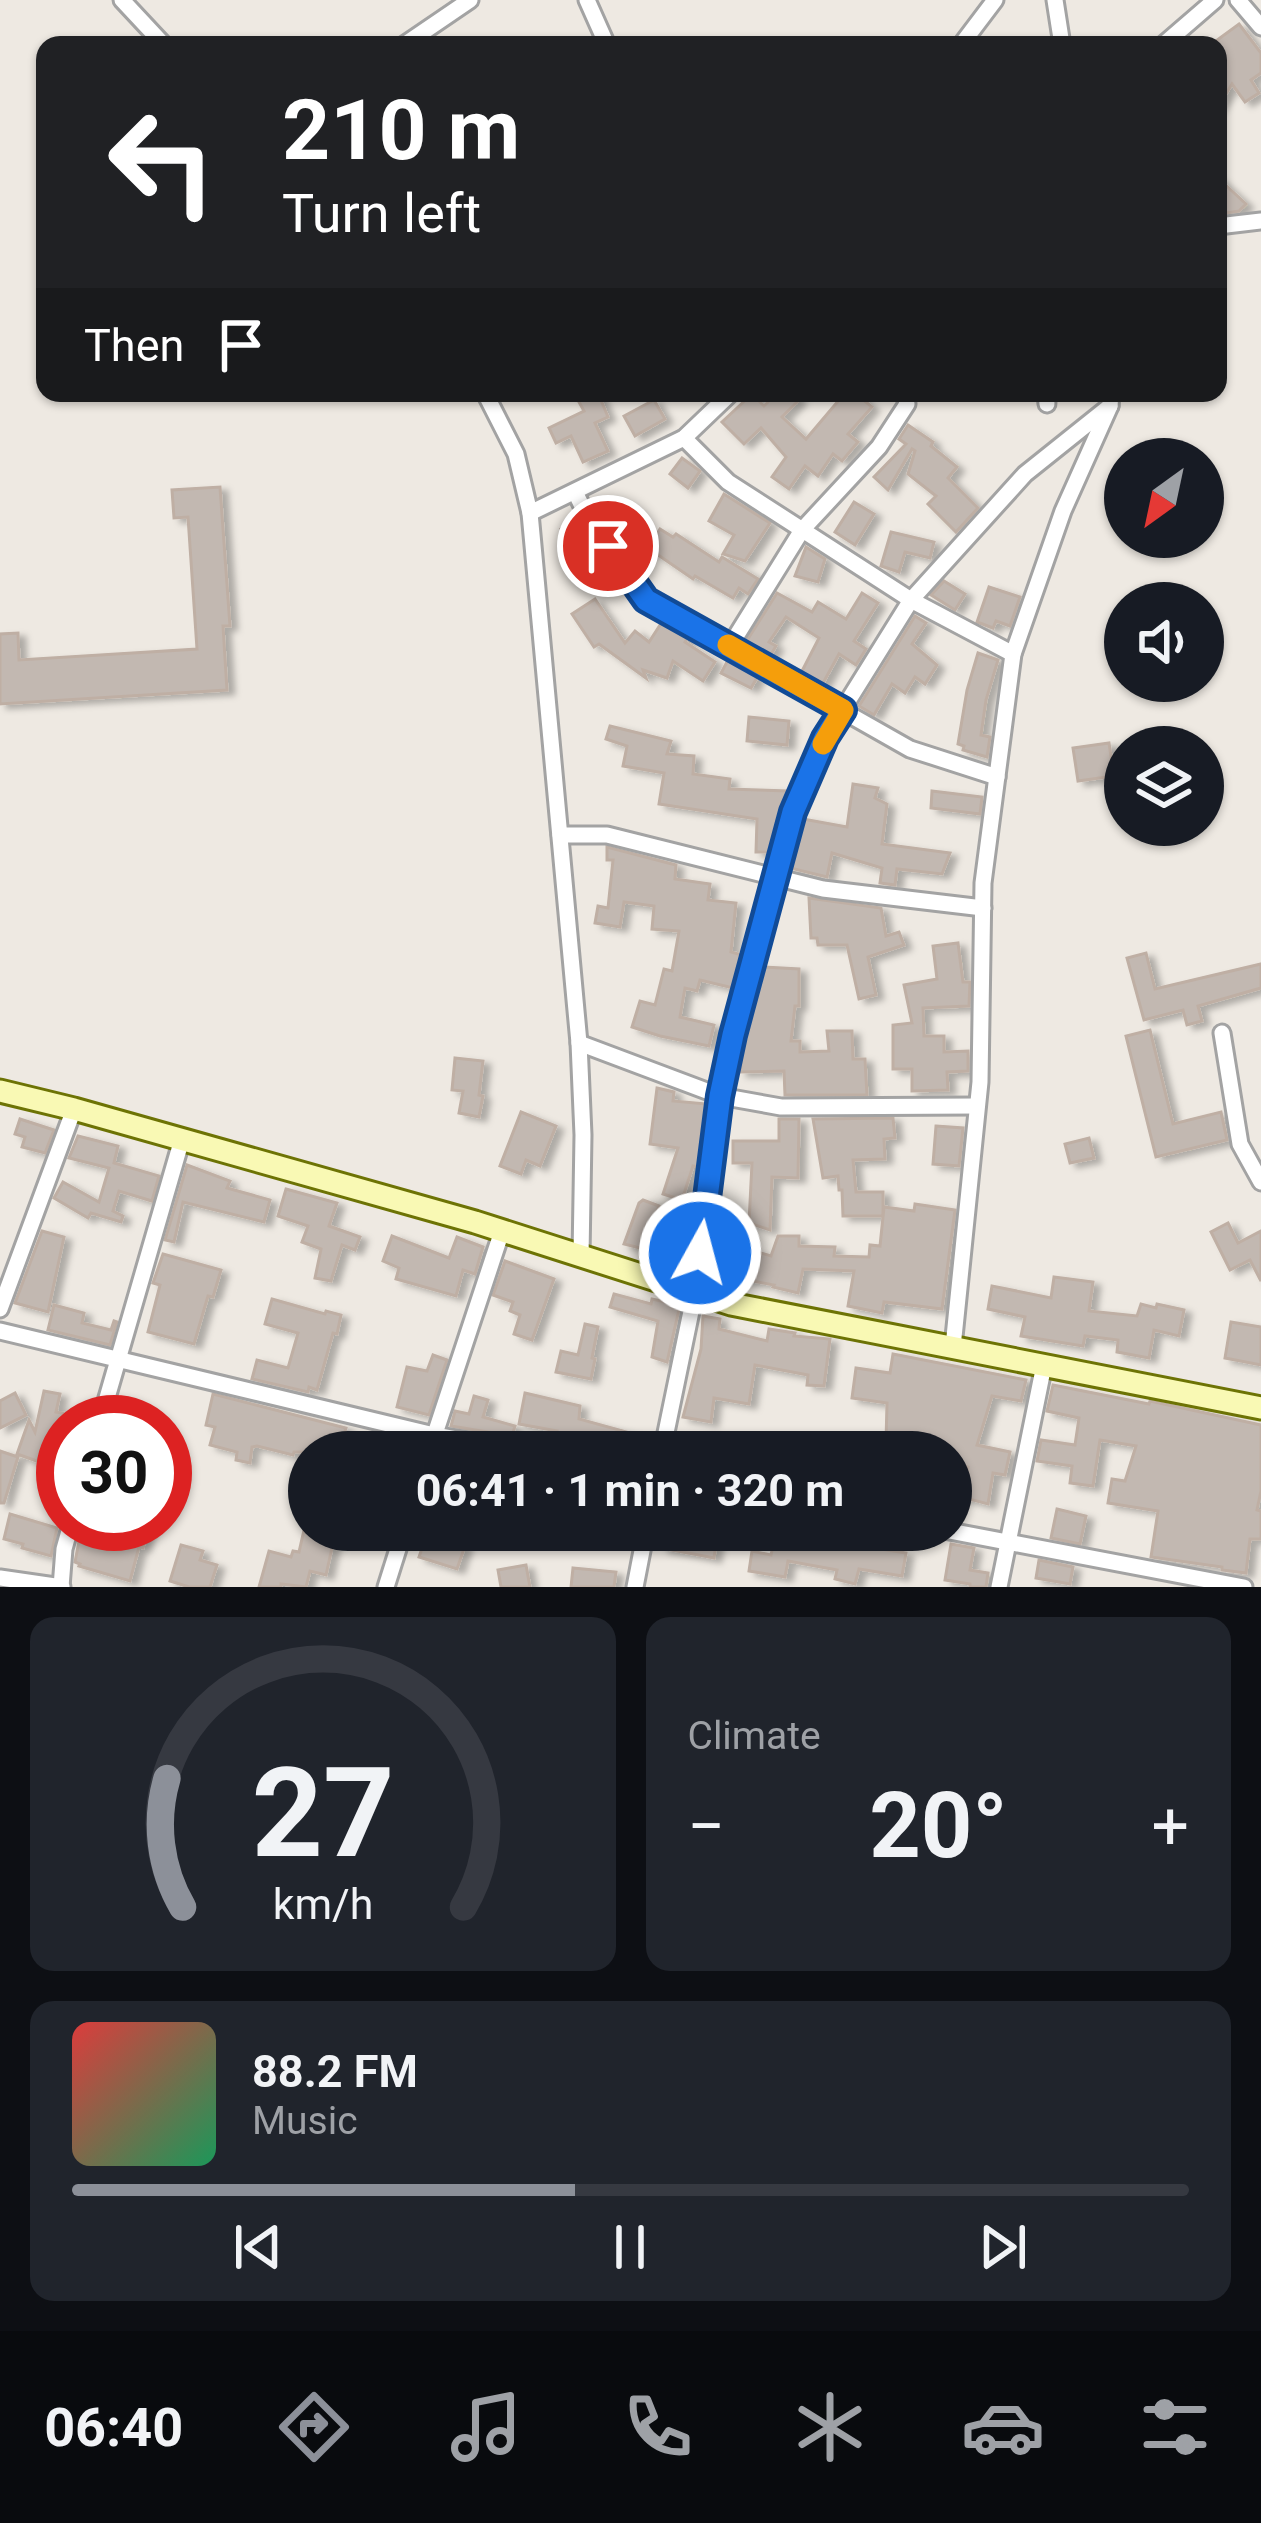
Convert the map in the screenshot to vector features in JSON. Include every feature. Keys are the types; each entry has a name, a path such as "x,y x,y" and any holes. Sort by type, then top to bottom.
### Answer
{"main road":[{"path":"0,1091 502,1231 731,1304 1261,1408"}],"street":[{"path":"122,0 156,36"},
{"path":"417,36 470,0"},
{"path":"587,0 603,36"},
{"path":"968,36 995,0"},
{"path":"1055,0 1061,36"},
{"path":"1173,36 1215,0"},
{"path":"1238,0 1261,27"},
{"path":"1227,225 1261,221"},
{"path":"491,402 515,454 530,513 579,1043 581,1256"},
{"path":"530,513 684,438 721,402"},
{"path":"730,646 802,530 879,447 907,402"},
{"path":"666,1431 695,1292 720,1096 793,812 825,738 911,600 1024,474 1108,402"},
{"path":"953,1347 977,1106 983,883 1013,653 1063,512 1109,402"},
{"path":"684,438 728,482 911,600 1013,653"},
{"path":"574,492 646,600 910,749 997,778"},
{"path":"560,835 607,835 823,889 982,908"},
{"path":"1222,1033 1240,1144 1261,1182"},
{"path":"579,1043 720,1096 781,1107 977,1106"},
{"path":"0,1310 74,1109"},
{"path":"108,1395 182,1139"},
{"path":"435,1431 502,1231"},
{"path":"0,1330 418,1431"},
{"path":"999,1587 1044,1365"},
{"path":"972,1535 1244,1587"},
{"path":"0,1578 62,1587 64,1551"},
{"path":"386,1587 397,1551"},
{"path":"635,1587 642,1551"}],"building":[{"path":"1239,24 1261,53 1261,73 1251,80 1259,93 1245,102 1232,84 1227,92 1227,36 1223,36"},
{"path":"1227,186 1246,204 1227,213"},
{"path":"579,402 602,402 608,417 595,423 608,451 583,462 571,436 556,443 549,428 584,411"},
{"path":"655,402 665,419 635,436 624,416"},
{"path":"743,402 764,406 797,402 782,417 806,439 837,402 866,402 872,407 848,434 858,442 842,461 833,454 818,476 805,466 789,489 772,477 786,457 761,428 744,444 722,422"},
{"path":"908,425 957,467 948,478 978,508 956,532 928,504 936,496 908,474 915,451 912,449 888,490 874,477 906,444 899,439"},
{"path":"682,458 700,471 688,488 670,474"},
{"path":"220,487 230,626 223,626 227,690 0,704 0,634 18,633 19,660 197,649 188,517 174,518 172,490"},
{"path":"724,494 770,523 745,561 723,554 734,535 709,521"},
{"path":"854,502 874,514 855,545 835,532"},
{"path":"577,522 594,552 575,560 561,529"},
{"path":"660,529 758,579 748,594 739,588 733,598 693,579 648,548"},
{"path":"891,532 934,542 930,558 905,552 899,572 881,566"},
{"path":"806,547 825,559 818,582 795,576"},
{"path":"944,581 965,594 955,610 931,595"},
{"path":"989,587 1020,597 1010,626 996,621 993,628 977,622"},
{"path":"777,593 812,612 818,602 846,619 862,593 878,603 854,641 866,649 856,665 839,654 822,685 801,673 819,638 786,617 769,642 776,646 770,656 746,642"},
{"path":"595,599 625,643 635,631 649,642 662,622 688,637 685,642 715,662 703,681 673,661 667,678 643,670 646,678 599,644 594,647 572,614"},
{"path":"915,616 926,623 912,644 937,665 925,684 915,677 905,693 892,684 874,715 859,706"},
{"path":"978,653 998,660 981,735 990,737 987,757 958,744"},
{"path":"728,660 758,676 751,688 721,673"},
{"path":"749,717 789,721 787,745 747,741"},
{"path":"610,726 671,741 667,754 694,756 693,774 730,779 729,789 787,791 770,852 756,852 757,819 659,804 664,773 623,766 627,746 606,739"},
{"path":"1104,744 1104,777 1078,781 1073,748"},
{"path":"853,784 878,788 875,798 887,804 882,844 950,853 942,874 897,869 895,885 880,883 882,868 832,853 827,877 790,868 803,819 847,827"},
{"path":"932,791 982,797 980,814 931,808"},
{"path":"607,847 676,865 675,879 710,884 708,900 736,903 731,952 742,955 733,988 700,980 697,991 685,988 680,1017 714,1025 709,1046 632,1027 640,1001 655,1005 664,969 672,971 679,931 652,929 654,906 624,902 620,927 595,923 598,906 608,908 613,860 607,860"},
{"path":"809,898 881,908 886,936 899,932 904,945 868,957 876,995 859,999 847,945 818,945 817,938 811,938"},
{"path":"958,943 963,982 970,982 969,1006 923,1008 924,1036 944,1036 944,1052 968,1051 968,1071 947,1072 948,1090 912,1091 912,1069 893,1069 893,1025 912,1023 904,985 937,979 933,946"},
{"path":"1146,953 1155,989 1261,964 1261,988 1198,1006 1202,1021 1187,1025 1183,1010 1144,1020 1127,958"},
{"path":"764,967 799,969 799,1006 795,1006 791,1041 800,1041 800,1052 829,1051 827,1031 852,1031 853,1059 865,1059 867,1095 785,1095 784,1071 740,1072"},
{"path":"1150,1030 1173,1124 1221,1112 1227,1140 1156,1157 1126,1036"},
{"path":"455,1058 483,1061 479,1117 459,1113 463,1091 452,1090"},
{"path":"657,1088 674,1092 673,1101 707,1104 699,1167 693,1166 682,1200 663,1194 678,1148 650,1144"},
{"path":"521,1112 556,1126 540,1166 526,1160 521,1174 500,1166"},
{"path":"893,1118 895,1138 884,1139 885,1159 853,1160 856,1192 883,1192 883,1216 843,1216 838,1176 823,1178 813,1119"},
{"path":"20,1119 54,1130 45,1153 22,1147 25,1137 15,1134"},
{"path":"779,1119 799,1119 798,1178 772,1177 770,1230 749,1223 752,1163 733,1163 733,1141 779,1141"},
{"path":"936,1126 963,1128 959,1166 933,1164"},
{"path":"78,1136 118,1146 114,1163 159,1176 152,1201 119,1191 113,1211 123,1216 121,1222 91,1213 88,1218 54,1198 63,1182 99,1202 109,1168 69,1158"},
{"path":"1089,1138 1094,1158 1070,1163 1065,1144"},
{"path":"187,1165 230,1181 227,1188 270,1200 264,1222 183,1202 174,1242 165,1240"},
{"path":"286,1189 337,1203 329,1226 360,1237 355,1250 342,1245 331,1281 315,1278 321,1249 302,1242 308,1226 278,1216"},
{"path":"643,1200 659,1206 654,1220 691,1232 686,1269 672,1265 673,1259 624,1244"},
{"path":"915,1204 955,1210 942,1309 884,1302 882,1313 848,1306 854,1271 803,1269 798,1293 710,1273 714,1239 771,1256 778,1236 799,1236 799,1246 835,1247 834,1256 869,1257 870,1245 880,1246 884,1207 914,1211"},
{"path":"1228,1223 1238,1243 1261,1231 1261,1281 1250,1260 1230,1270 1211,1232"},
{"path":"42,1231 64,1237 48,1312 15,1303"},
{"path":"392,1236 449,1258 457,1237 483,1247 475,1274 463,1270 456,1296 396,1279 399,1268 383,1261"},
{"path":"163,1254 221,1270 194,1344 148,1332 160,1285 153,1283"},
{"path":"505,1261 554,1279 532,1340 514,1334 520,1315 510,1311 513,1302 493,1295"},
{"path":"1054,1277 1093,1282 1089,1311 1137,1316 1141,1304 1184,1310 1179,1336 1154,1330 1149,1358 1117,1352 1118,1340 1085,1336 1083,1346 1021,1336 1025,1317 988,1309 992,1286 1051,1298"},
{"path":"614,1294 651,1304 652,1299 680,1305 667,1362 652,1357 658,1321 610,1307"},
{"path":"272,1299 341,1315 317,1390 252,1379 257,1360 288,1368 298,1333 265,1324"},
{"path":"54,1305 84,1313 82,1323 111,1330 117,1322 110,1345 48,1330"},
{"path":"703,1316 720,1319 719,1329 767,1341 769,1329 830,1339 824,1386 807,1385 808,1375 755,1365 749,1404 714,1398 711,1422 683,1417 701,1349"},
{"path":"1231,1322 1261,1327 1261,1365 1225,1358"},
{"path":"585,1324 598,1327 591,1379 556,1372 561,1351 578,1355"},
{"path":"893,1354 1026,1380 1021,1401 992,1396 977,1445 1010,1452 1005,1475 993,1473 988,1504 972,1500 972,1431 886,1431 887,1403 852,1398 856,1368 890,1373"},
{"path":"433,1355 447,1360 429,1415 397,1407 407,1367 427,1371"},
{"path":"1053,1385 1261,1425 1257,1510 1261,1511 1261,1539 1250,1539 1246,1573 1151,1557 1158,1511 1108,1503 1112,1479 1125,1481 1136,1446 1100,1440 1093,1486 1070,1483 1072,1466 1037,1461 1041,1440 1075,1445 1079,1418 1047,1411"},
{"path":"15,1393 26,1415 0,1428 0,1401"},
{"path":"525,1393 580,1406 579,1419 623,1431 557,1431 519,1424"},
{"path":"213,1394 346,1428 288,1431 288,1454 252,1447 250,1463 236,1460 237,1452 210,1445 215,1427 206,1425"},
{"path":"474,1396 488,1400 483,1417 515,1426 514,1431 451,1426 455,1411 469,1414"},
{"path":"29,1420 35,1432 36,1427 36,1461 17,1454"},
{"path":"0,1451 18,1457 4,1503 0,1503"},
{"path":"1057,1509 1086,1516 1080,1544 1051,1538"},
{"path":"10,1514 36,1522 36,1551 52,1551 51,1556 22,1548 23,1544 4,1539"},
{"path":"974,1548 970,1570 988,1573 986,1587 945,1580 950,1551"},
{"path":"77,1551 138,1551 130,1581 75,1562"},
{"path":"179,1551 203,1551 200,1560 217,1565 210,1587 170,1581"},
{"path":"269,1551 291,1557 293,1551 331,1551 326,1575 310,1571 306,1587 259,1587"},
{"path":"421,1551 463,1551 457,1569 419,1557"},
{"path":"678,1551 715,1551 714,1558"},
{"path":"752,1551 771,1555 772,1551 906,1553 902,1576 859,1569 855,1584 835,1579 837,1570 788,1561 785,1577 749,1571"},
{"path":"1039,1560 1073,1567 1070,1584 1036,1578"},
{"path":"526,1565 530,1587 501,1587 498,1570"},
{"path":"573,1568 616,1572 614,1587 571,1587"}],"slow traffic":[{"path":"728,645 843,710 823,744"}],"route":[{"path":"608,546 646,600 843,710 825,738 793,812 733,1035 720,1096 700,1253"}]}
